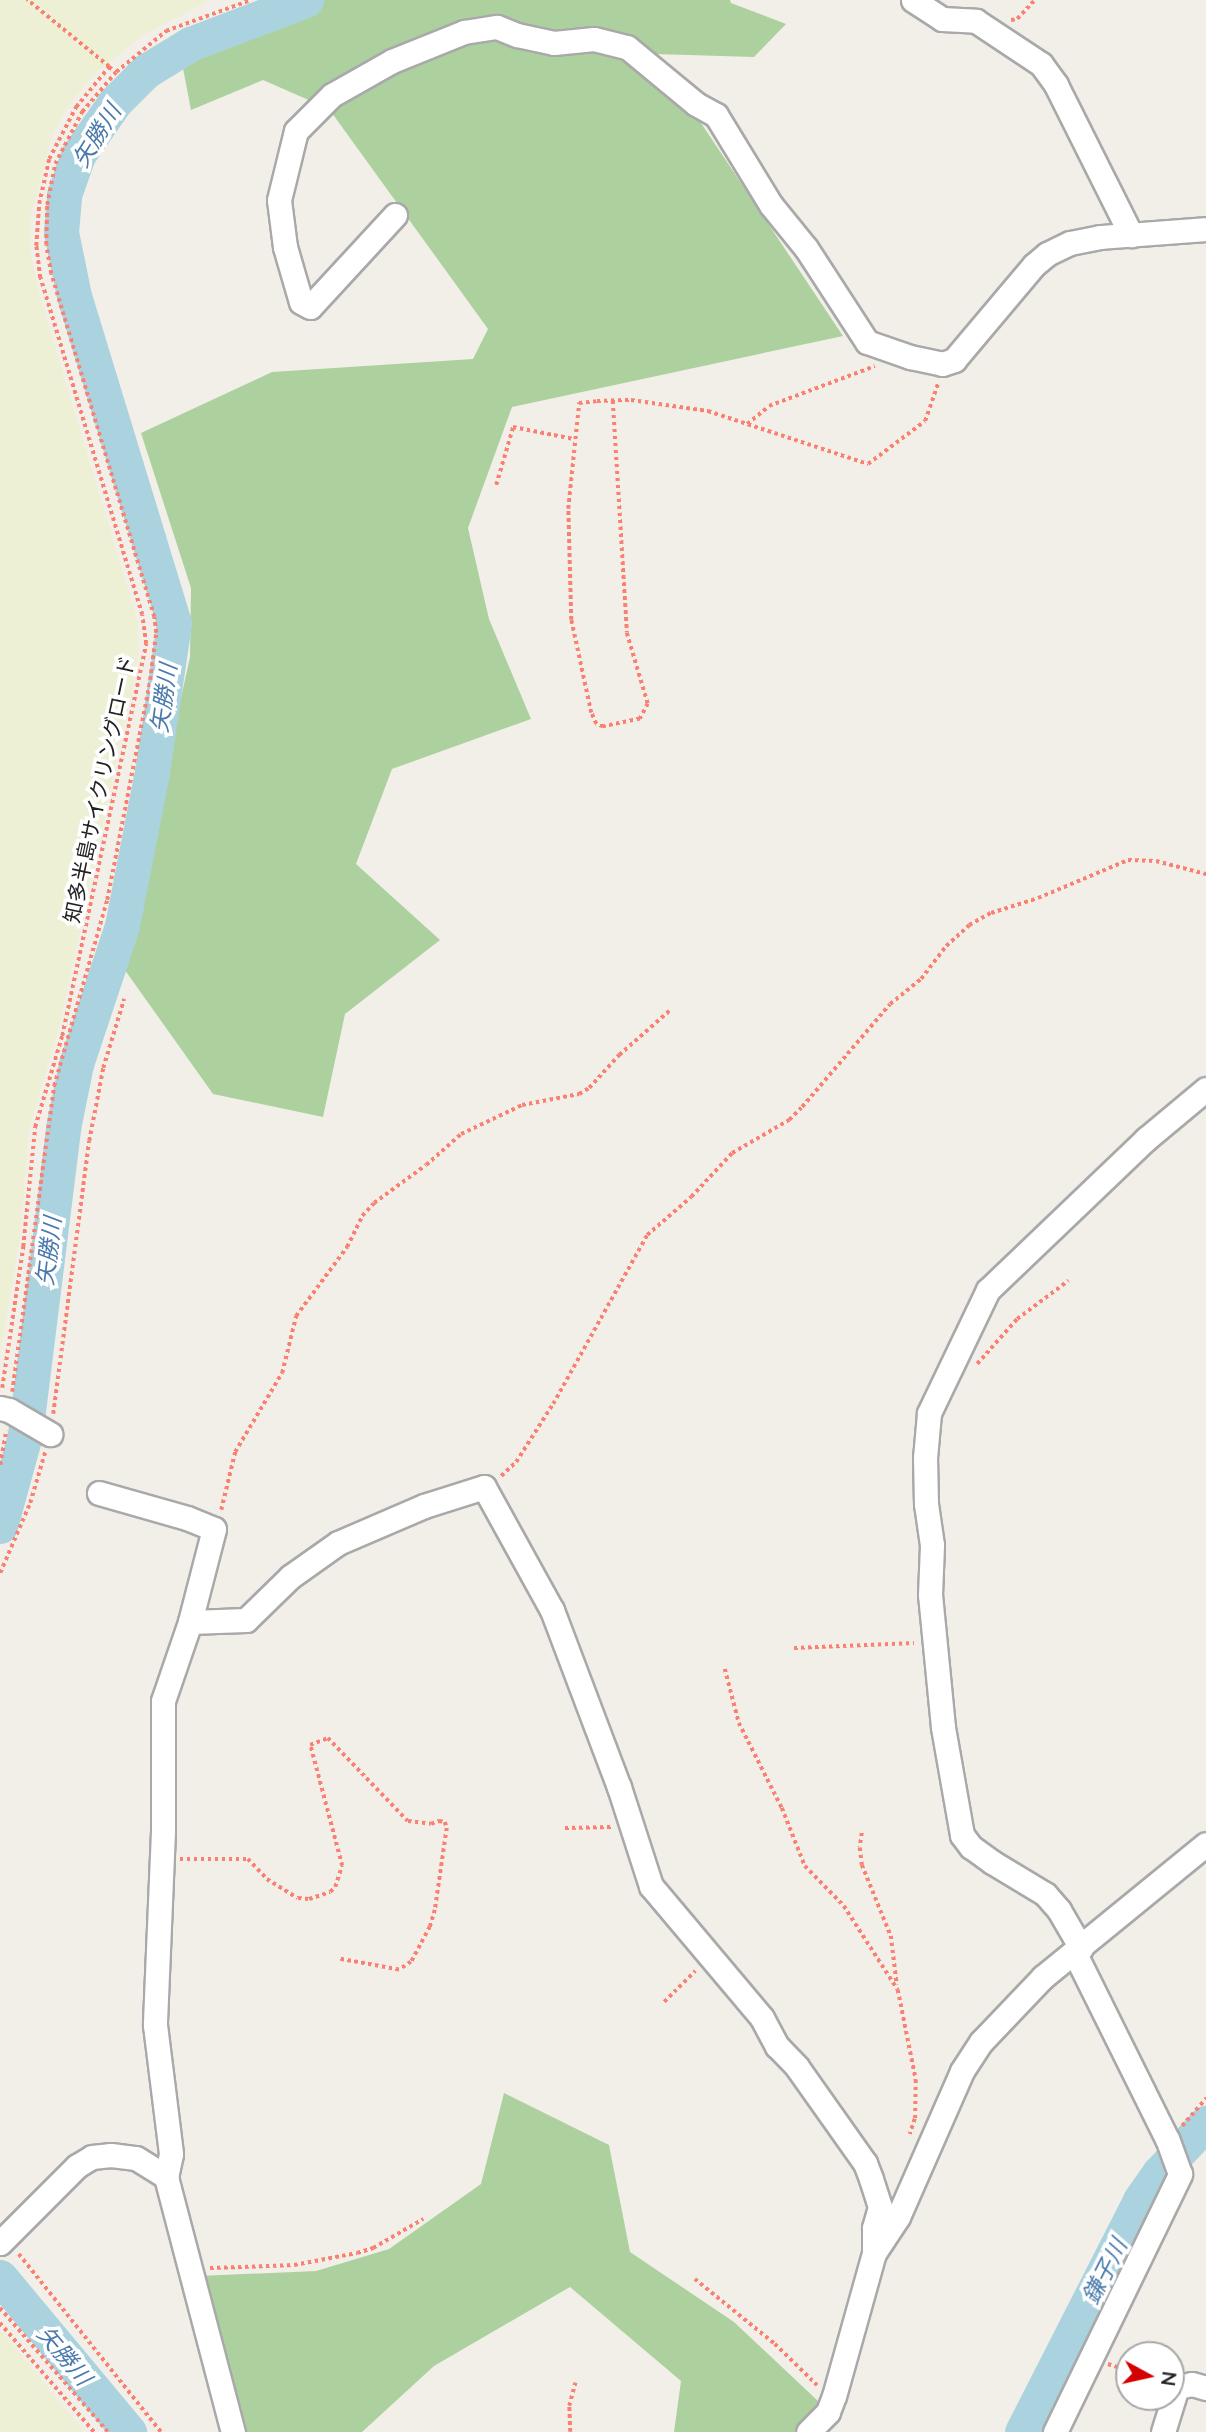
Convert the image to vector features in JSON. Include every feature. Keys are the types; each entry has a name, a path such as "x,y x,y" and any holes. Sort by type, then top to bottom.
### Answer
{"street":[{"path":"913,0 942,19 976,21 1041,64 1056,85 1131,235"},
{"path":"396,215 310,307 301,302 285,247 279,200 296,131 332,95 391,61 464,32 497,27 517,35 554,43 594,39 627,47 696,104 716,116 771,205 806,248 867,342 908,356 946,363 954,360 1047,254 1070,243 1206,229"},
{"path":"1055,2432 1180,2174 1167,2139 1059,1910 1045,1894 992,1862 971,1847 962,1835 943,1727 930,1595 932,1545 926,1504 926,1433 929,1413 964,1335 988,1290 1146,1139 1206,1089"},
{"path":"6,1407 50,1434"},
{"path":"190,1622 246,1620 290,1577 338,1542 424,1506 484,1487 552,1610 651,1886 762,2018 777,2046 797,2067 865,2163 880,2207 874,2228 874,2253 834,2396 828,2412 808,2432"},
{"path":"99,1493 214,1529 190,1622 163,1702 162,1866 155,2025 171,2154 166,2177 233,2432"},
{"path":"874,2253 898,2217 962,2071 981,2042 1035,1985 1206,1844"},
{"path":"3,2241 77,2166 92,2157 111,2155 136,2158 166,2177"},
{"path":"1163,2432 1177,2386 1192,2384 1206,2388"}],"path":[{"path":"27,0 116,72"},
{"path":"0,1465 6,1407 52,1096 107,900 150,680 156,633 154,617 51,274 46,245 47,205 55,164 82,112 116,72 166,31 251,0"},
{"name":"知多半島サイクリングロード","path":"6,1407 35,1127 62,1035 146,644 142,615 40,278 36,246 38,204 49,159 76,107 109,67"},
{"path":"747,424 780,401 908,356"},
{"path":"613,401 627,634 648,704 640,719 603,727 596,724 590,713 571,620 568,509 579,403 613,401 673,404 747,424 868,464 925,421 946,363"},
{"path":"496,485 513,427 574,439"},
{"path":"484,1487 502,1476 526,1447 647,1235 691,1197 732,1153 789,1120 890,1004 921,979 946,946 970,925 991,912 1038,898 1128,860 1156,861 1206,874"},
{"path":"0,1573 30,1503 50,1434 89,1140 103,1068 124,999"},
{"path":"214,1529 228,1490 235,1452 282,1373 296,1315 347,1247 362,1216 374,1203 426,1165 461,1134 522,1105 579,1094 589,1088 619,1055 669,1011"},
{"path":"975,1367 1017,1319 1068,1281"},
{"path":"794,1648 936,1642"},
{"path":"726,1669 739,1723 782,1808 805,1866 844,1906 897,1988"},
{"path":"162,1866 176,1859 248,1859 267,1879 298,1898 309,1899 330,1892 335,1887 342,1866 310,1745 328,1738 408,1821 445,1822 447,1828 435,1910 430,1927 411,1962 399,1970 339,1959"},
{"path":"565,1829 632,1827"},
{"path":"862,1833 859,1848 862,1865 891,1936 897,1988 916,2080 915,2119 908,2140"},
{"path":"664,2001 710,1956"},
{"path":"1167,2139 1206,2098"},
{"path":"189,2268 294,2264 357,2253 383,2243 423,2220"},
{"path":"3,2241 161,2432"},
{"path":"695,2279 775,2344 823,2391 834,2396"},
{"path":"0,2308 108,2432"},
{"path":"0,2323 94,2432"},
{"path":"570,2432 569,2406 575,2383"}],"green space":[{"path":"0,0 210,0 145,34 98,71 70,103 53,133 30,219 31,255 39,293 138,622 139,656 60,1024 29,1130 20,1237 0,1357"},
{"path":"324,0 730,0 731,3 786,24 754,57 655,54 843,336 512,407 468,528 489,619 531,719 392,769 356,864 440,940 345,1014 323,1117 213,1094 122,966 190,657 191,588 141,433 272,372 473,359 488,329 329,109 263,80 191,110 182,63"},
{"path":"504,2093 609,2145 630,2252 734,2322 818,2401 814,2419 796,2432 674,2432 681,2381 570,2287 434,2366 362,2432 246,2432 198,2276 316,2271 389,2249 481,2184"},
{"path":"0,2329 85,2432 0,2432"}],"waterway":[{"name":"矢勝川","path":"0,1526 25,1435 63,1128 76,1064 122,926 152,772 174,623 74,296 61,232 64,195 78,155 115,102 146,71 190,44 306,0"},
{"name":"鎌子川","path":"1022,2432 1140,2200 1159,2173 1206,2123"},
{"name":"矢勝川","path":"0,2277 129,2432"}]}
